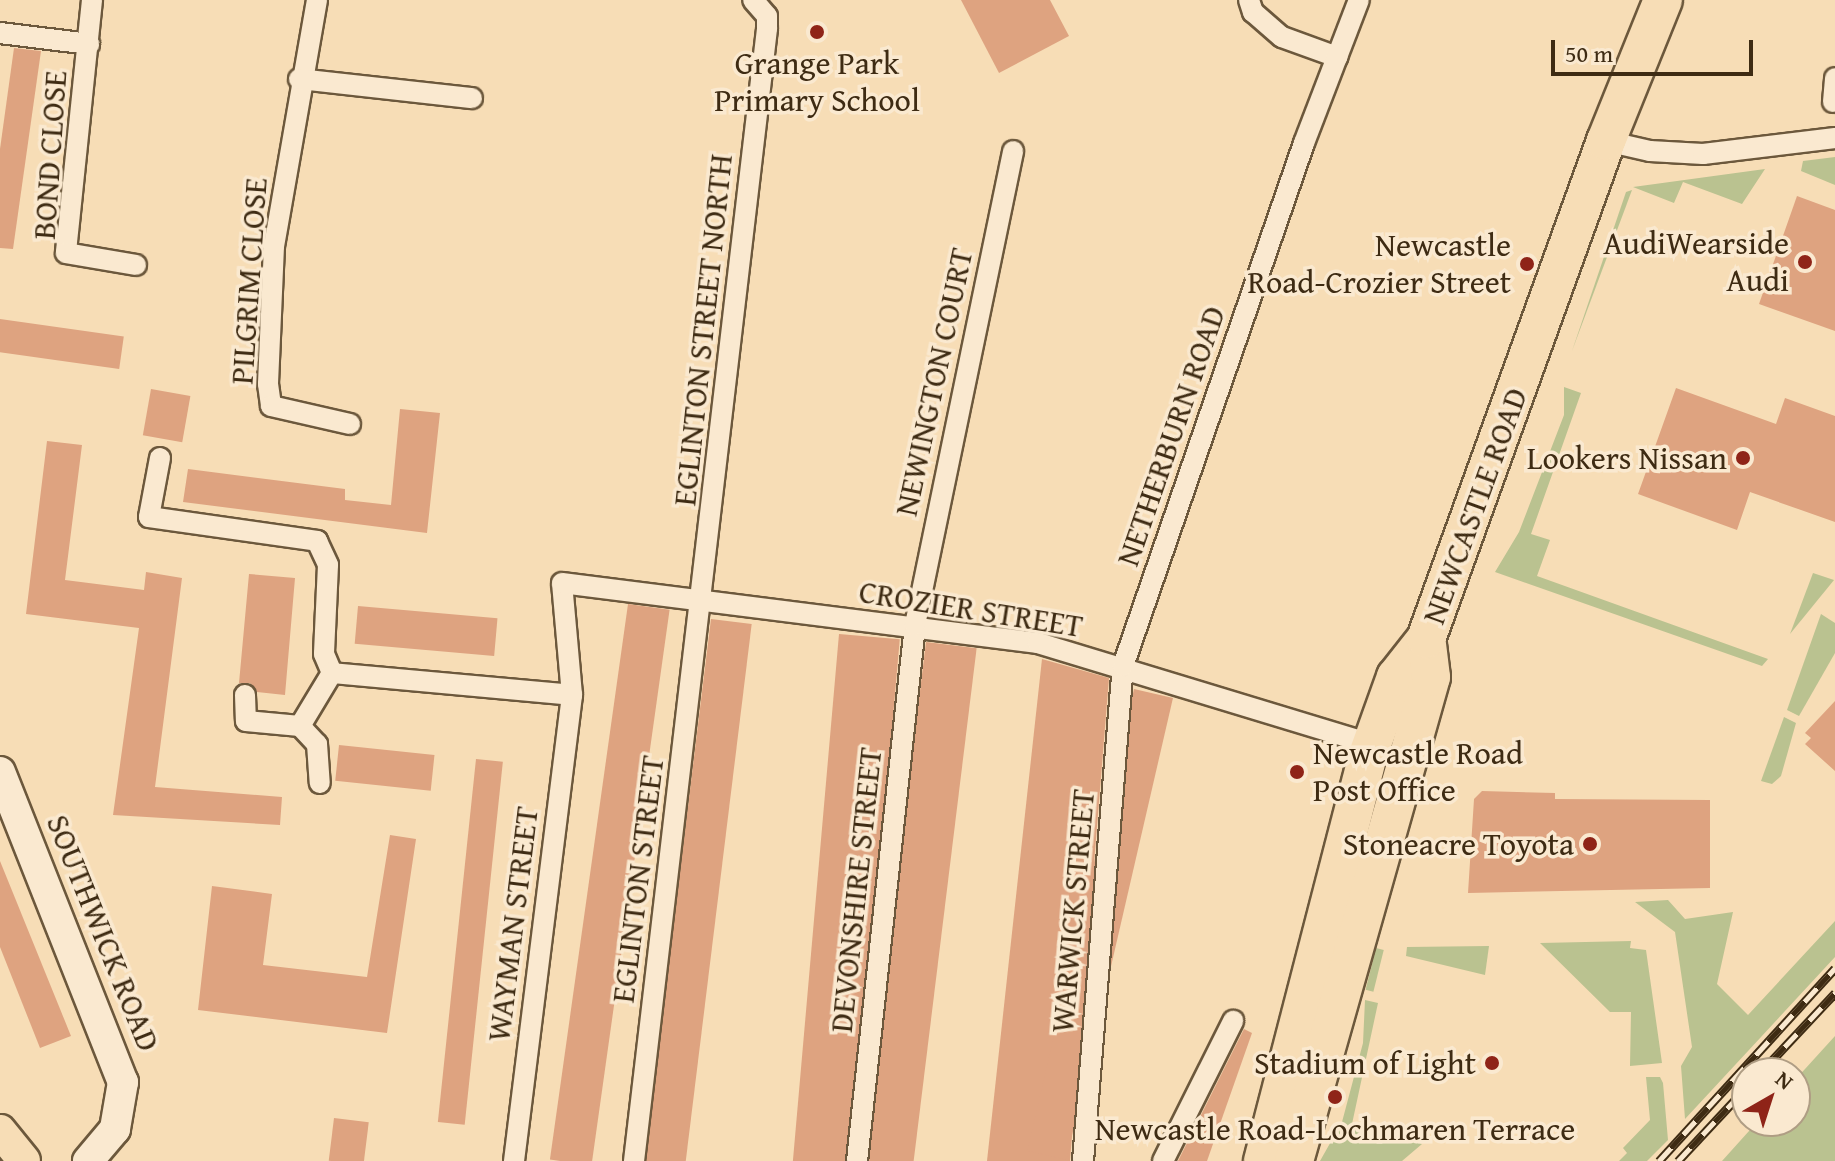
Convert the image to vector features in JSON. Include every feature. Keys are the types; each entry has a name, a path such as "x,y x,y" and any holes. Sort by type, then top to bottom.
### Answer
{"highway":[{"name":"NEWCASTLE ROAD","path":"1389,750 1396,677 1426,639 1606,141 1663,0"},
{"path":"1263,1161 1339,855 1389,750"},
{"path":"1294,1161 1389,750"}],"main road":[{"path":"0,1131 24,1161"}],"street":[{"name":"BOND CLOSE","path":"92,0 66,253 136,265"},
{"name":"PILGRIM CLOSE","path":"317,0 299,79 274,246 268,384 271,406 350,424"},
{"path":"1249,0 1253,12 1282,37 1337,57"},
{"name":"NETHERBURN ROAD","path":"1123,666 1359,0"},
{"name":"EGLINTON STREET NORTH","path":"702,604 760,8"},
{"name":"BOND CLOSE","path":"0,33 89,44"},
{"path":"1833,102 1835,78"},
{"path":"299,79 472,98"},
{"path":"1606,141 1650,151 1703,154 1835,138"},
{"name":"NEWINGTON COURT","path":"915,625 1013,151"},
{"path":"160,458 149,517 317,541 328,565 324,654 332,673"},
{"name":"CROZIER STREET","path":"562,583 702,604 915,625 1038,643 1123,666 1389,750"},
{"name":"WAYMAN STREET","path":"514,1161 572,695 562,583"},
{"name":"EGLINTON STREET","path":"634,1161 702,604"},
{"name":"DEVONSHIRE STREET","path":"857,1161 915,625"},
{"name":"WARWICK STREET","path":"1083,1161 1123,666"},
{"path":"332,673 572,695"},
{"path":"300,726 332,673"},
{"path":"245,695 246,721 300,726 317,744 320,783"},
{"name":"SOUTHWICK ROAD","path":"0,772 123,1082 115,1129 88,1161"},
{"path":"1163,1161 1233,1021"}],"green space":[{"path":"1835,157 1835,185 1801,171 1803,161"},
{"path":"1765,169 1742,204 1683,182 1674,203 1633,187"},
{"path":"1632,190 1572,351 1626,192"},
{"path":"1564,387 1581,393 1531,534 1550,540 1537,576 1768,659 1762,666 1495,572 1519,532 1564,415"},
{"path":"1813,573 1834,580 1790,634"},
{"path":"1821,614 1835,623 1835,653 1799,716 1787,710"},
{"path":"1784,717 1796,723 1781,776 1772,784 1761,781"},
{"path":"1668,900 1685,919 1733,912 1717,984 1748,1015 1835,921 1835,957 1742,1057 1731,1057 1731,1069 1685,1119 1681,1066 1692,1047 1675,932 1635,902"},
{"path":"1631,941 1630,948 1646,950 1662,1063 1630,1066 1631,1012 1610,1012 1540,943"},
{"path":"1489,946 1485,975 1406,956 1407,947"},
{"path":"1376,948 1384,950 1373,992 1366,990"},
{"path":"1365,1000 1378,1003 1352,1124 1422,1144 1402,1161 1320,1161 1342,1122 1363,1043"},
{"path":"1835,1036 1835,1161 1722,1161 1744,1137 1811,1137 1811,1062"},
{"path":"1646,1077 1660,1077 1663,1083 1668,1140 1647,1161 1619,1161 1627,1153 1623,1148 1650,1120"}],"building":[{"path":"961,0 1050,0 1069,36 999,73"},
{"path":"14,48 41,51 13,249 0,248 0,149"},
{"name":"AudiWearside Audi","path":"1797,196 1835,210 1835,331 1759,304"},
{"path":"0,319 124,336 119,369 0,352"},
{"name":"Lookers Nissan","path":"1676,388 1776,424 1785,398 1835,416 1835,522 1750,492 1737,530 1638,494"},
{"path":"151,389 190,396 182,442 143,435"},
{"path":"400,409 440,413 427,533 183,502 188,469 345,489 345,500 391,505"},
{"path":"47,441 82,445 65,580 144,590 146,572 182,578 155,787 282,797 280,825 113,815 139,628 26,614"},
{"path":"249,574 295,578 285,695 257,692 250,683 239,683"},
{"path":"628,604 670,610 592,1161 550,1160"},
{"path":"358,606 497,618 494,656 355,644"},
{"path":"711,619 752,624 686,1161 644,1161"},
{"path":"839,634 900,639 854,1161 793,1161"},
{"path":"926,642 977,648 914,1161 862,1160"},
{"path":"1042,659 1109,678 1070,1161 987,1161"},
{"path":"1134,689 1173,698 1066,1160 1027,1151"},
{"path":"1835,701 1835,771 1805,744 1811,738 1805,733"},
{"path":"339,745 434,755 431,791 335,781"},
{"path":"476,759 503,762 465,1125 438,1122"},
{"name":"Stoneacre Toyota","path":"1482,791 1555,793 1555,799 1710,800 1710,888 1468,893 1474,799"},
{"path":"390,835 416,839 387,1033 198,1010 212,886 272,894 263,965 367,977"},
{"path":"0,861 71,1036 40,1048 0,947"},
{"path":"1244,1029 1252,1033 1207,1161 1178,1161"},
{"path":"334,1118 369,1122 364,1161 329,1161"}],"railway":[{"path":"1659,1161 1835,968"},
{"path":"1775,1057 1835,993"},
{"path":"1678,1161 1731,1104"}],"place":[{"name":"Grange Park Primary School","path":"817,32"},
{"name":"AudiWearside Audi","path":"1805,262"},
{"name":"Newcastle Road-Crozier Street","path":"1527,264"},
{"name":"Lookers Nissan","path":"1743,458"},
{"name":"Newcastle Road Post Office","path":"1297,772"},
{"name":"Stoneacre Toyota","path":"1590,844"},
{"name":"Stadium of Light","path":"1492,1063"},
{"name":"Newcastle Road-Lochmaren Terrace","path":"1335,1097"}]}
